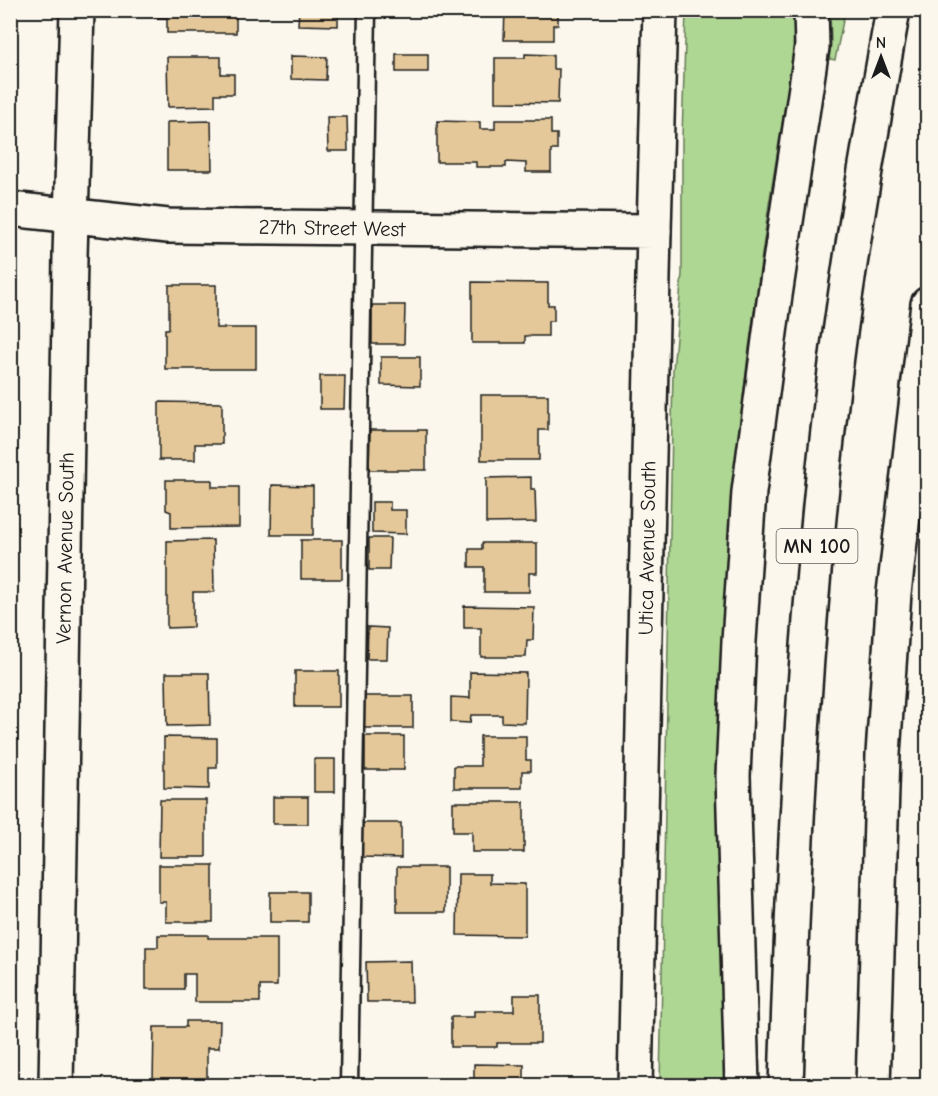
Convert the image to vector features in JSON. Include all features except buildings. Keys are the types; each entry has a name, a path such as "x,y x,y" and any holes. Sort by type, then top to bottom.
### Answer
{"main road":[{"name":"Vernon Avenue South","path":"56,1086 77,10"},
{"name":"Utica Avenue South","path":"635,1086 660,10"},
{"path":"742,1086 733,776 739,641 749,492 774,302 812,47 811,10"},
{"name":"MN 100","path":"786,1086 793,888 818,534 838,350 864,178 893,10"},
{"name":"27th Street West","path":"10,209 168,226 654,231"},
{"path":"873,1086 883,754 892,627 927,304"}],"lane":[{"path":"349,1086 367,10"}],"green space":[{"path":"686,11 794,11 795,21 792,63 748,355 731,505 719,688 724,1085 660,1086 673,370 682,274 682,137"},
{"path":"830,11 845,11 835,60 829,59"}]}
